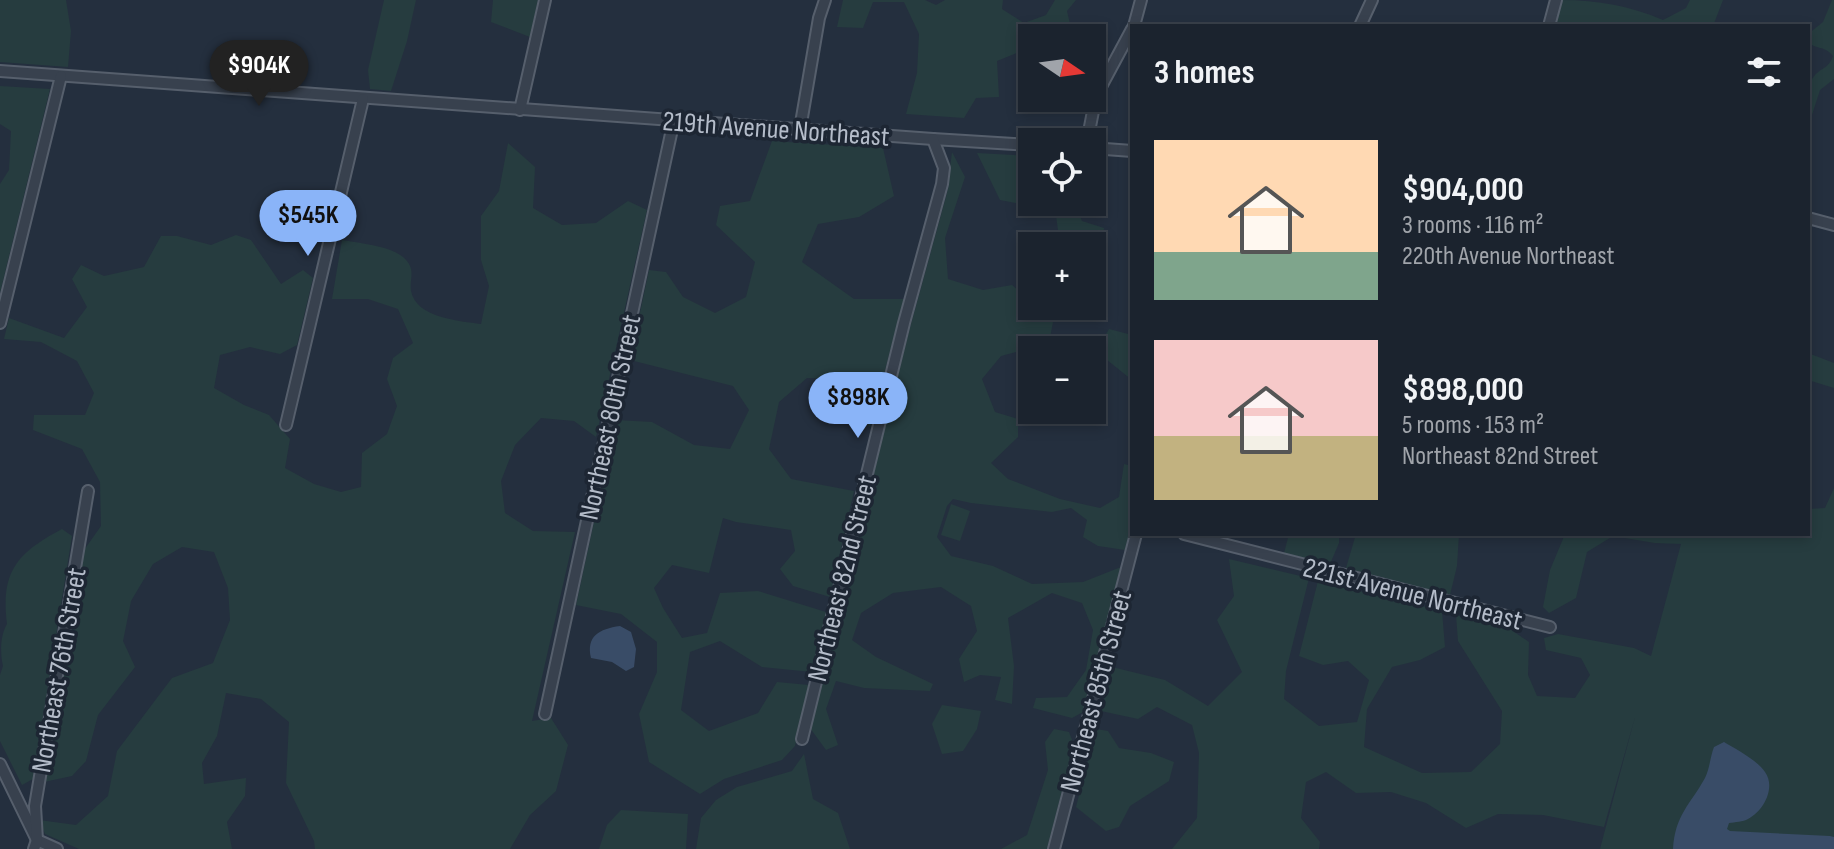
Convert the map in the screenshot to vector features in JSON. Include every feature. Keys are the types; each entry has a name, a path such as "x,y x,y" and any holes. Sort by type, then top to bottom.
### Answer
{"street":[{"path":"520,110 545,0"},
{"path":"800,129 819,18 825,0"},
{"path":"1134,24 1141,0"},
{"path":"1361,24 1372,0"},
{"path":"1549,24 1554,0"},
{"path":"1090,128 1096,96 1130,34"},
{"name":"219th Avenue Northeast","path":"0,71 1018,144"},
{"path":"0,323 61,76"},
{"path":"286,425 363,99"},
{"name":"Northeast 80th Street","path":"545,714 674,120"},
{"name":"Northeast 82nd Street","path":"802,739 904,323 942,184 944,168 933,139"},
{"path":"1106,149 1130,151"},
{"path":"1810,219 1834,225"},
{"name":"Northeast 76th Street","path":"36,845 35,806 88,491"},
{"name":"Northeast 85th Street","path":"1054,849 1135,536"},
{"name":"221st Avenue Northeast","path":"1192,536 1550,627"},
{"path":"0,764 36,845 57,849"}],"green space":[{"path":"0,0 66,0 71,31 68,67 0,62"},
{"path":"384,0 416,0 391,91 370,89 368,70"},
{"path":"493,0 538,0 530,37 491,22"},
{"path":"843,0 925,0 936,5 945,0 1003,0 1002,9 1024,23 1046,15 1055,0 1076,0 1067,11 1070,24 1018,24 1018,52 997,61 999,97 976,98 964,118 906,114 917,73 919,34 904,2 873,2 863,28 837,27"},
{"path":"1562,0 1614,5 1663,20 1686,8 1690,0 1723,0 1714,24 1556,24"},
{"path":"1834,0 1834,79 1820,90 1810,126 1811,81 1833,56 1810,43 1810,32 1823,22"},
{"path":"0,86 50,89 0,293 0,184 9,170 11,131 0,124"},
{"path":"772,141 883,148 894,196 859,217 818,224 802,262 854,299 904,299 870,427 851,410 834,379 807,378 779,402 769,449 791,479 854,491 830,597 793,586 780,569 795,551 791,530 723,518 709,573 672,565 654,588 682,638 707,633 720,593 758,591 826,612 812,672 762,667 720,641 690,652 681,710 709,731 758,713 777,682 809,685 795,746 782,760 724,779 700,794 649,762 639,714 657,672 657,642 621,614 576,605 616,420 652,422 694,445 730,449 749,410 733,386 630,360 649,270 666,272 683,297 715,313 746,297 755,262 716,225 720,206 750,201"},
{"path":"508,143 535,167 533,208 562,225 596,223 628,201 647,210 596,437 574,421 541,418 515,445 501,481 505,513 533,531 575,532 532,721 551,718 568,745 556,791 530,815 510,849 315,849 286,783 289,722 261,699 226,693 217,736 202,763 204,784 246,778 245,796 227,822 232,849 79,849 45,834 39,820 76,825 108,796 117,751 172,678 213,663 230,620 228,588 214,552 182,547 153,564 131,601 123,641 135,667 98,715 86,761 72,776 44,782 82,553 101,526 100,482 82,449 33,430 34,415 85,415 94,393 77,361 41,342 4,339 9,318 64,338 87,307 72,279 81,265 104,276 144,267 161,236 177,236 211,245 236,235 251,240 281,284 303,270 313,278 297,345 280,354 250,347 220,355 214,388 269,415 290,439 285,468 314,484 341,492 361,487 362,453 387,434 397,406 387,379 393,358 413,343 398,309 368,299 332,299 342,240 397,253 410,266 411,291 421,307 440,316 481,324 489,286 481,260 481,216 499,191"},
{"path":"952,152 965,177 945,238 948,279 983,290 1012,285 1018,290 1018,320 1053,320 1050,336 1018,336 1018,351 1001,356 982,379 995,412 1018,419 1018,437 991,463 1008,479 1060,499 1100,508 1119,497 1124,464 1130,466 1130,531 1125,550 1098,546 1083,537 1087,520 1071,508 1052,512 953,499 947,506 937,537 951,556 993,566 1032,584 1083,582 1121,567 1083,712 1072,718 1033,708 1036,698 1067,697 1086,670 1093,630 1082,603 1052,593 1008,618 1014,666 1012,704 995,700 1001,677 980,675 964,682 959,659 977,631 971,606 941,587 893,593 861,613 852,640 876,657 933,684 930,691 864,688 836,681 826,709 838,745 826,750 810,728 908,335 947,193"},
{"path":"977,153 1018,155 1018,203 1000,200"},
{"path":"1056,216 1080,216 1082,221 1104,228 1104,232 1058,232"},
{"path":"1109,329 1130,334 1130,378 1106,359 1105,336"},
{"path":"1810,354 1834,363 1834,388 1810,381"},
{"path":"1834,488 1834,849 1600,849 1635,717 1604,827 1543,815 1498,814 1466,828 1426,803 1391,792 1356,793 1326,772 1306,782 1301,818 1320,842 1319,849 1172,849 1197,818 1199,753 1192,725 1157,707 1138,719 1101,711 1112,667 1165,680 1208,706 1242,672 1217,620 1234,596 1229,559 1309,578 1286,671 1284,699 1319,726 1357,722 1369,680 1348,661 1323,665 1299,656 1318,581 1442,611 1445,647 1420,660 1392,667 1367,709 1364,747 1422,773 1471,772 1500,744 1502,711 1458,641 1456,615 1507,627 1529,642 1528,675 1537,696 1575,698 1590,675 1581,658 1546,650 1544,638 1558,634 1634,648 1651,656 1681,544 1613,536 1810,536 1810,509 1825,508"},
{"path":"951,504 970,511 960,541 941,535"},
{"path":"62,529 72,536 33,779 22,785 0,741 1,645 7,624 7,590 10,576 24,555"},
{"path":"1288,536 1339,536 1330,564 1284,553"},
{"path":"1355,536 1459,536 1457,566 1450,595 1346,568"},
{"path":"1564,536 1613,536 1587,552 1576,598 1549,613 1543,607 1550,570"},
{"path":"942,705 981,711 977,729 963,751 942,754 932,724"},
{"path":"1054,729 1069,732 1074,745 1047,849 1001,849 1027,835 1048,770 1045,742"},
{"path":"1096,729 1108,731 1119,748 1151,753 1174,762 1169,781 1130,806 1119,827 1106,831 1076,807"},
{"path":"804,754 813,799 838,813 850,849 696,849 701,818 716,800 737,787 792,771"},
{"path":"621,810 688,814 686,849 599,849 607,825"}],"water":[{"path":"620,626 631,632 636,649 634,667 626,671 612,662 591,658 592,639 606,629"},
{"path":"1724,742 1757,764 1765,772 1769,785 1767,798 1759,810 1746,820 1729,823 1727,829 1830,836 1834,837 1834,849 1673,849 1680,819 1705,778 1714,747"}]}
